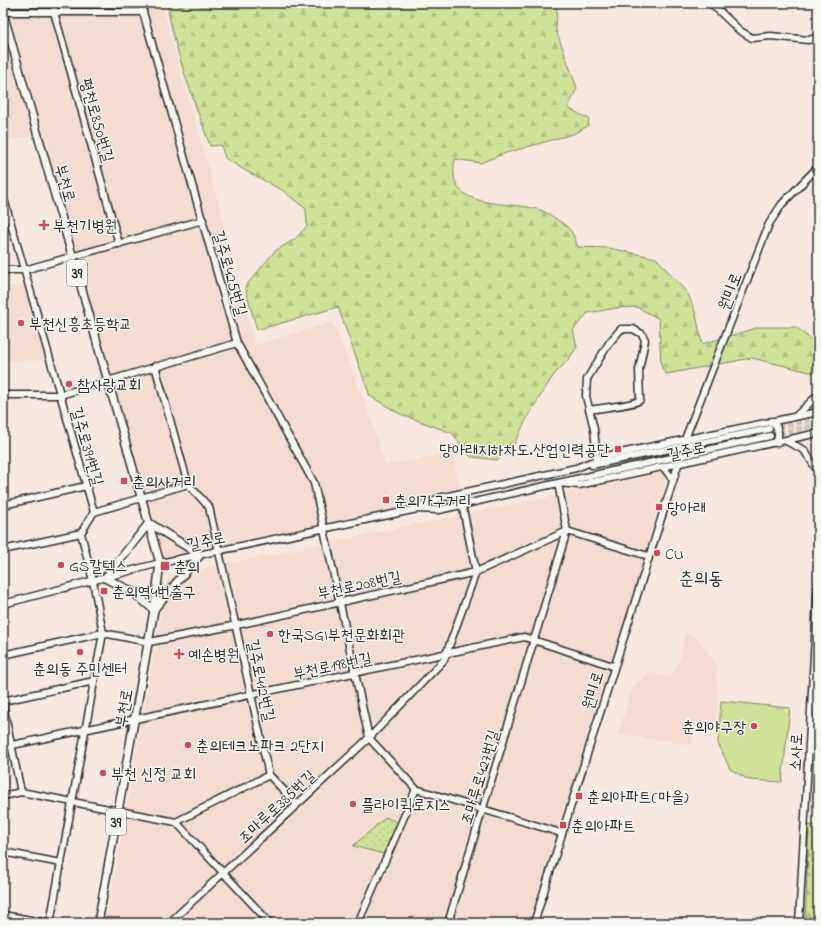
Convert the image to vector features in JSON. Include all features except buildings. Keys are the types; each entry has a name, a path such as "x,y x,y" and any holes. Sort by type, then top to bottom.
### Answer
{"main road":[{"name":"부천로","path":"3,12 160,563 149,642 98,923"},
{"path":"149,523 200,555 154,610 133,592 106,578 149,523"}],"street":[{"name":"평천로850번길","path":"54,3 54,12 119,244"},
{"name":"길주로425번길","path":"143,3 143,12 237,343 314,483 325,528 369,738"},
{"path":"711,3 745,35 752,38 771,36 808,40 818,38"},
{"path":"3,12 143,12"},
{"name":"원미로","path":"686,439 769,224 782,204 818,167"},
{"name":"길주로391번길","path":"3,196 94,512"},
{"path":"3,270 24,270 73,258 203,220"},
{"path":"3,225 11,225"},
{"path":"589,410 633,404 640,400 639,374 645,340 642,334 635,330 625,328 618,331 592,369 585,387 597,460"},
{"path":"3,395 60,395 237,343"},
{"path":"3,550 80,533 94,512 188,484 155,366"},
{"path":"797,416 818,395"},
{"name":"길주로","path":"576,468 606,456 818,412"},
{"path":"771,421 777,425 778,430 776,443"},
{"name":"길주로","path":"417,509 439,498 576,468 768,429"},
{"name":"길주로","path":"558,483 579,486 818,433"},
{"name":"길주로","path":"3,604 160,563 417,509 439,510 770,436"},
{"path":"784,441 797,445 804,450 818,471"},
{"name":"원미로","path":"534,923 613,666 678,465"},
{"path":"664,468 673,480"},
{"path":"558,483 567,531 648,556"},
{"name":"길주로412번길","path":"188,484 209,507 237,625 269,776"},
{"path":"3,505 86,486"},
{"path":"472,491 467,494 466,498 474,502"},
{"path":"462,504 476,572"},
{"name":"부천로208번길","path":"149,642 237,625 476,572 567,531"},
{"name":"조마루로427번길","path":"448,923 567,531"},
{"path":"3,915 49,923 102,633 93,581 80,533"},
{"name":"조마루로385번길","path":"169,923 369,738 444,660 476,572"},
{"name":"소사로","path":"799,923 818,583"},
{"path":"3,655 102,633 149,642"},
{"name":"부천로198번길","path":"3,747 524,637 613,666"},
{"path":"3,701 94,681"},
{"path":"3,705 21,792"},
{"path":"369,738 416,789 561,833"},
{"path":"176,822 269,776 297,804"},
{"path":"358,923 416,789"},
{"path":"3,796 21,792 176,822 270,923"},
{"path":"3,852 61,863"}],"shaded area":[{"path":"3,3 164,3 164,13 221,212 255,345 332,322 367,407 385,465 453,453 462,504 160,563 37,135 3,141"},
{"name":"부천신흥초등학교","path":"3,286 29,286 50,360 3,361"},
{"path":"662,473 667,479 627,615 530,923 106,923 168,576"},
{"path":"686,633 698,639 718,667 716,677 718,697 716,728 695,724 691,745 618,734 632,689 650,672 670,678 680,659"}],"green space":[{"path":"167,3 555,3 557,8 556,30 577,88 568,108 589,119 588,126 573,134 506,153 480,163 455,159 454,177 459,189 469,197 482,201 529,207 546,212 571,231 578,247 609,248 656,258 688,294 696,314 702,344 760,327 796,327 818,345 814,373 752,358 666,374 661,366 659,319 637,307 616,308 588,313 573,330 577,347 568,360 553,376 529,414 514,444 498,460 471,457 452,433 400,414 370,396 338,307 257,330 245,287 275,251 295,239 307,226 306,209 282,190 225,158 221,145 210,146 179,57"},
{"name":"춘의야구장","path":"721,701 790,708 782,782 749,780 730,769 718,743"},
{"path":"386,817 398,823 384,854 353,846"},
{"path":"809,825 818,826 818,923 805,923"}],"tunnel":[{"path":"769,429 818,418"},
{"path":"770,436 818,425"}],"place":[{"name":"부천기병원","path":"44,225"},
{"name":"부천신흥초등학교","path":"21,323"},
{"name":"참사랑교회","path":"69,384"},
{"name":"당아래지하차도.산업인력공단","path":"618,449"},
{"name":"춘의사거리","path":"124,481"},
{"name":"춘의가구거리","path":"386,500"},
{"name":"당아래","path":"659,507"},
{"name":"CU","path":"657,553"},
{"name":"GS칼텍스","path":"61,565"},
{"name":"춘의","path":"165,566"},
{"name":"춘의역4번출구","path":"104,591"},
{"name":"한국SGI부천문화회관","path":"270,634"},
{"name":"춘의동 주민센터","path":"80,652"},
{"name":"예손병원","path":"179,654"},
{"name":"춘의야구장","path":"754,726"},
{"name":"춘의테크노파크 2단지","path":"188,745"},
{"name":"부천 신정 교회","path":"103,773"},
{"name":"춘의아파트(마을)","path":"579,796"},
{"name":"플라이퀵로지스","path":"353,804"},
{"name":"춘의아파트","path":"563,825"}],"district":[{"name":"춘의동","path":"701,578"}]}
